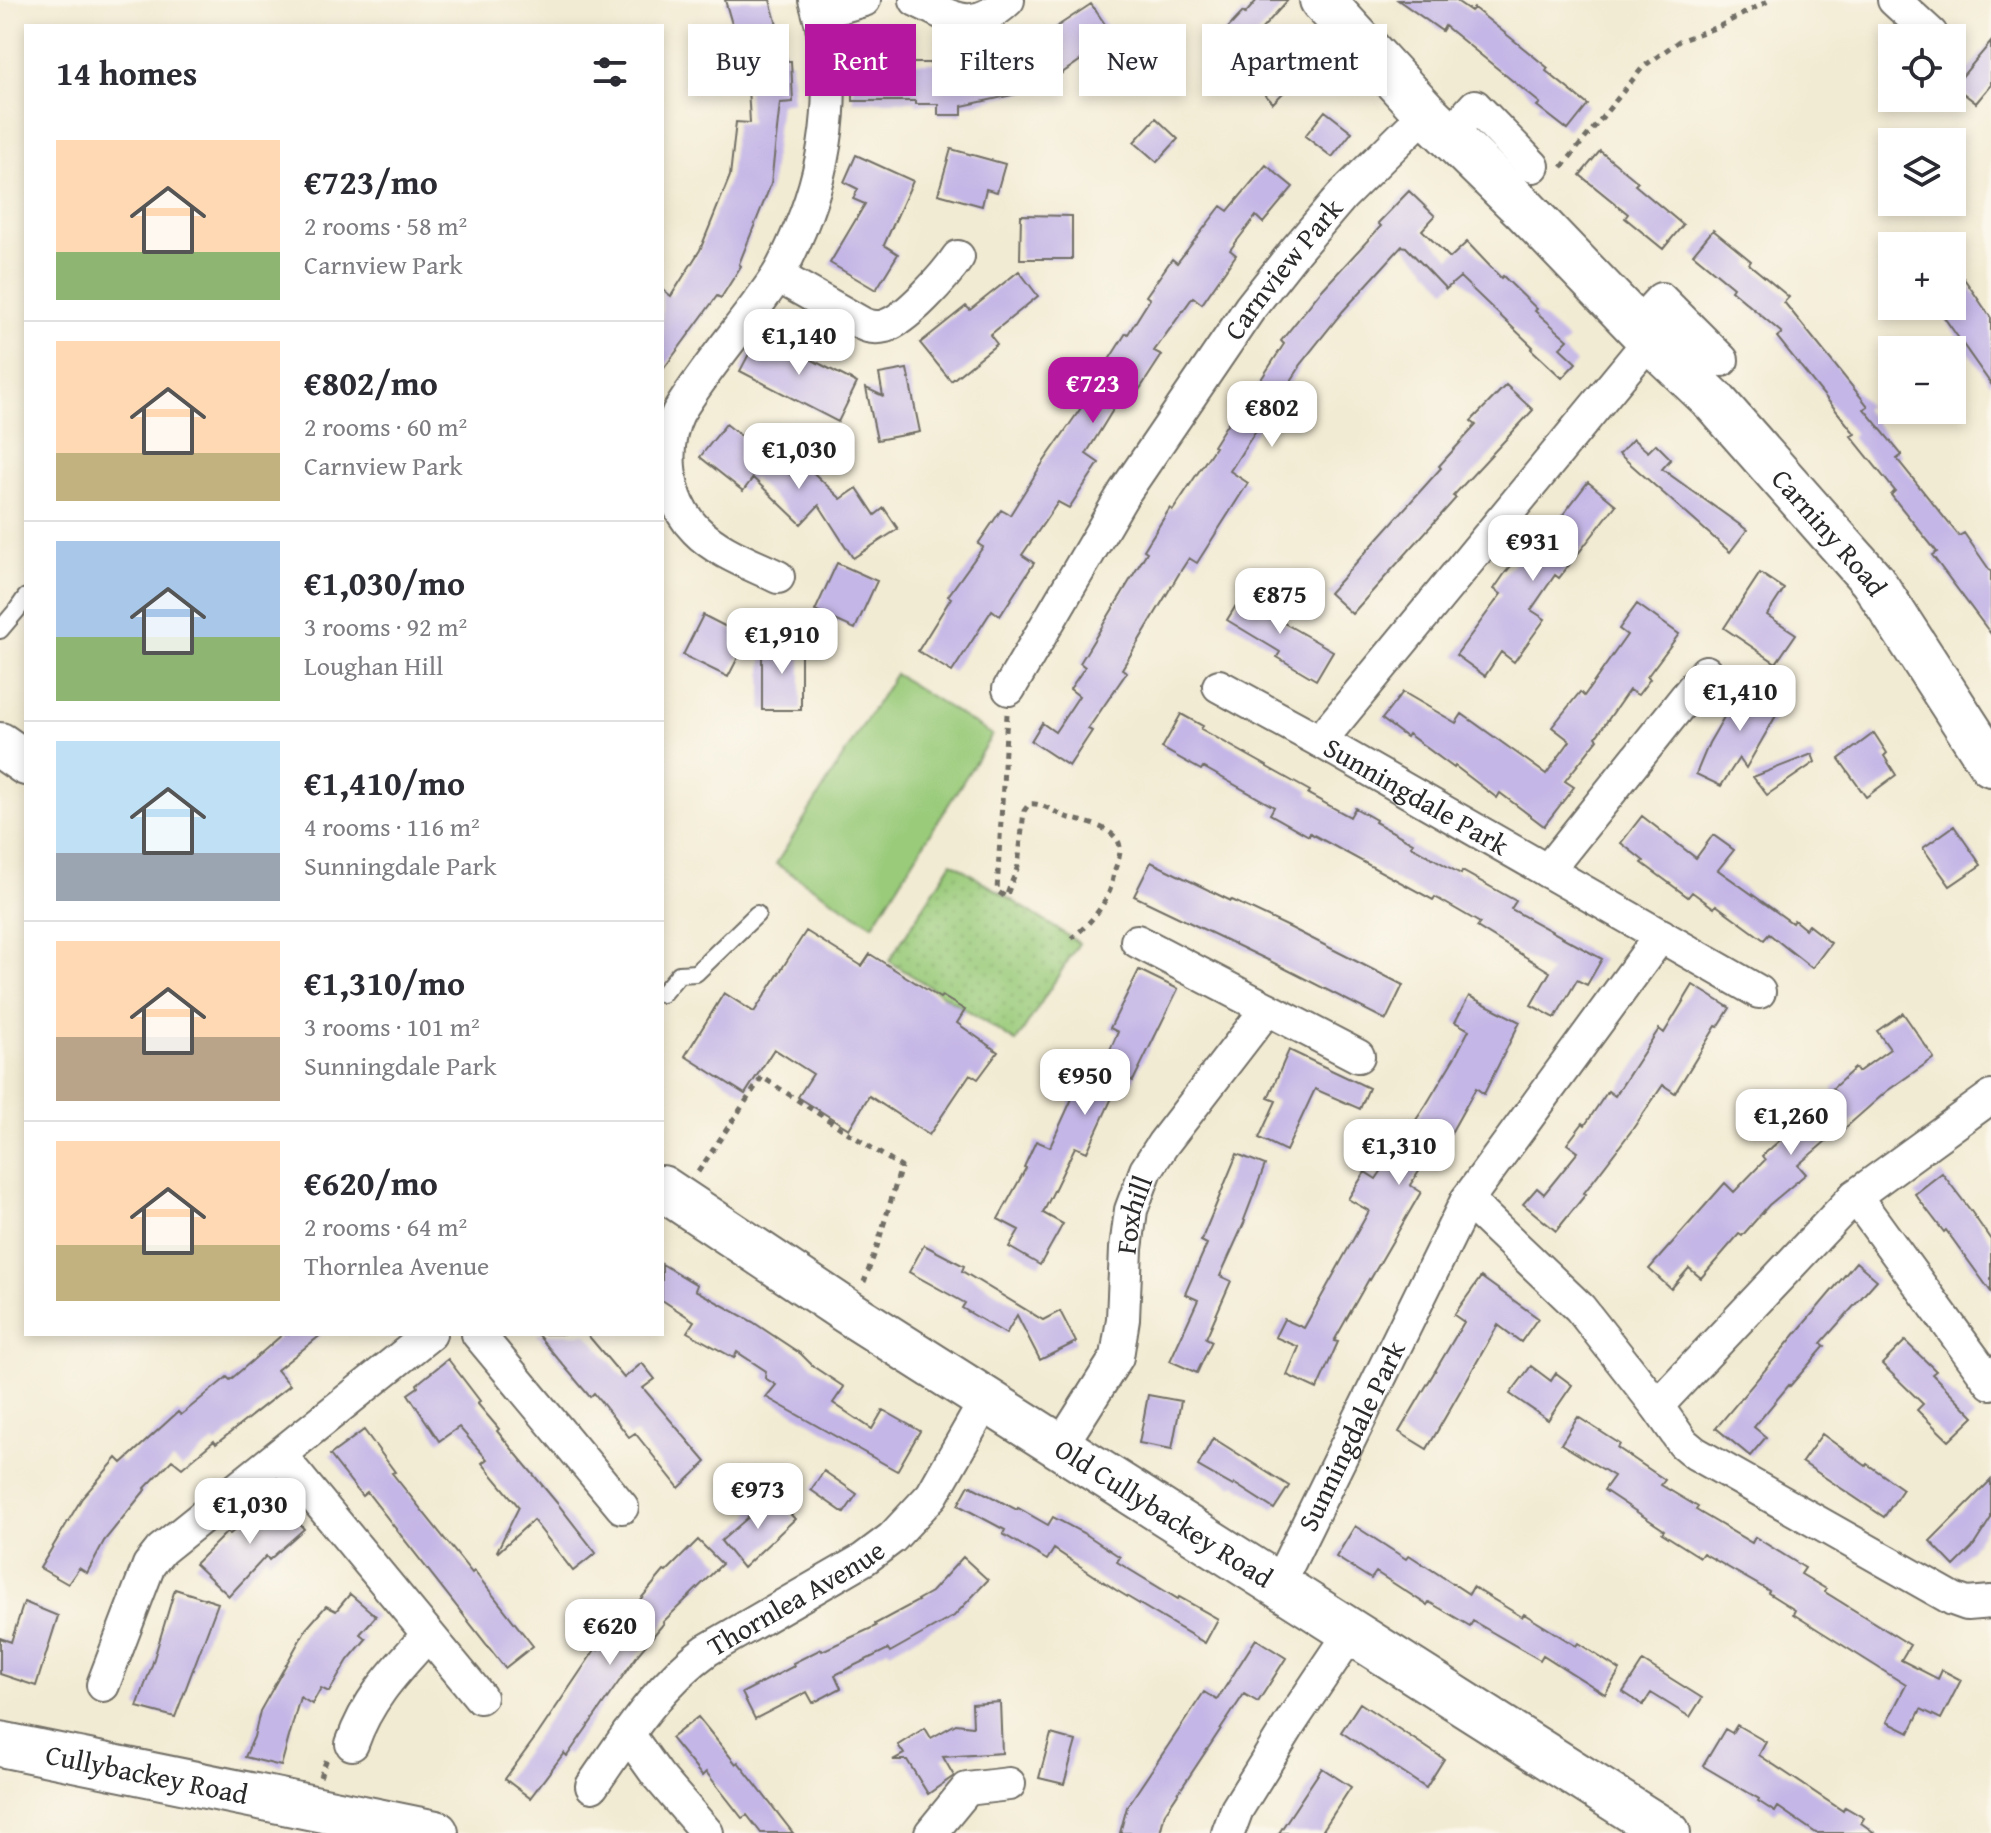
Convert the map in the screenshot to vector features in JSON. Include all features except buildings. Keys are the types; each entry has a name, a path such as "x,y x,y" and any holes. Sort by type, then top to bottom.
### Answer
{"street":[{"path":"778,577 722,549 698,532 686,516 671,477 669,456 673,422 778,276 806,216 826,132 829,104 826,42 817,6 864,0"},
{"path":"916,0 956,19 969,21 987,16 1008,0"},
{"name":"Carniny Road","path":"1322,0 1438,124 1715,402 1872,580 1991,764"},
{"path":"1894,0 1920,24"},
{"path":"1438,124 1475,106 1533,166"},
{"name":"Carnview Park","path":"1009,689 1124,493 1250,308 1342,196 1438,124"},
{"path":"778,276 866,326 879,327 892,323 907,312 936,286 958,257"},
{"path":"1643,333 1661,299 1722,360"},
{"name":"Sunningdale Park","path":"1643,333 1320,741 1759,992"},
{"path":"1547,871 1706,672"},
{"path":"1219,686 1320,741"},
{"path":"0,745 24,762"},
{"name":"Sunningdale Park","path":"1278,1585 1467,1200 1661,935"},
{"path":"1137,941 1358,1056"},
{"name":"Foxhill","path":"1060,1447 1117,1357 1123,1319 1129,1224 1133,1200 1146,1170 1267,1009"},
{"path":"1657,1406 1855,1196 1991,1097"},
{"name":"Old Cullybackey Road","path":"671,1194 848,1312 1668,1833"},
{"path":"1855,1196 1991,1383"},
{"path":"1467,1200 1569,1296 1683,1443 1702,1458 1953,1599 1975,1605 1991,1602"},
{"path":"103,1685 154,1557 428,1336"},
{"path":"480,1336 622,1507"},
{"name":"Thornlea Avenue","path":"592,1786 628,1734 689,1662 864,1559 892,1538 932,1495 986,1400"},
{"path":"280,1455 480,1697"},
{"path":"1228,1833 1237,1809 1352,1631"},
{"path":"352,1744 365,1712 377,1694 428,1635"},
{"path":"628,1734 658,1776 707,1833"},
{"name":"Cullybackey Road","path":"0,1744 436,1833"},
{"path":"931,1833 967,1789 1009,1784"}],"lane":[{"path":"0,630 24,600"},
{"path":"664,992 679,974 696,973 757,914"}],"path":[{"path":"1525,210 1643,67 1679,41 1720,26 1770,0"},
{"path":"1009,689 997,891 1006,897 1014,879 1024,811 1029,804 1035,803 1109,832 1121,850 1112,887 1088,925 1072,938"},
{"path":"671,1194 762,1077 901,1167 873,1258 848,1312"},
{"path":"306,1806 330,1749 352,1744"}],"green space":[{"path":"895,674 992,735 873,925 776,864"},
{"path":"952,862 1079,943 1016,1042 889,961"}]}
